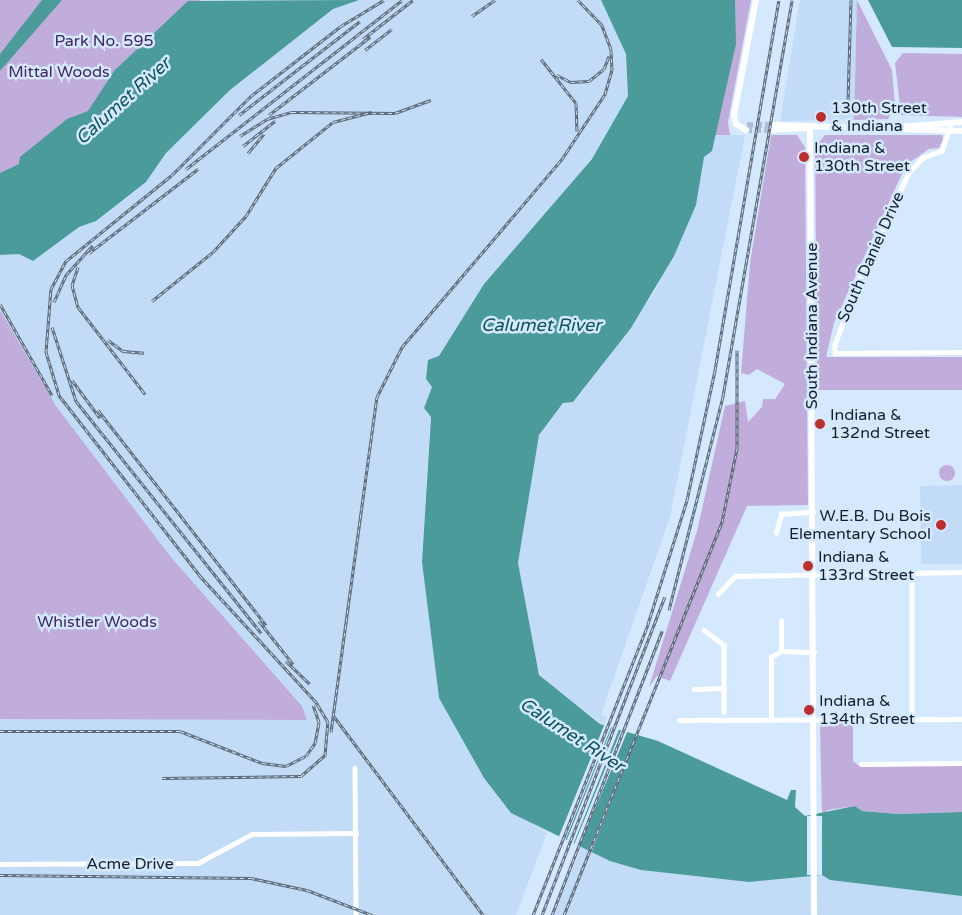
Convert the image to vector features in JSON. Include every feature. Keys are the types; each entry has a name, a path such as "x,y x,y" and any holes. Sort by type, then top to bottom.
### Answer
{"main road":[{"path":"746,128 736,124 734,115 756,0"},
{"path":"897,128 962,122"},
{"path":"771,128 897,128 962,131"},
{"name":"South Indiana Avenue","path":"810,128 814,915"}],"street":[{"name":"South Daniel Drive","path":"952,122 942,151 923,158 909,173 839,327 836,353 962,352"},
{"path":"776,533 781,514 813,512"},
{"path":"912,572 912,720"},
{"path":"718,594 735,576 813,573 962,572"},
{"path":"781,621 781,651"},
{"path":"704,630 724,645 724,712"},
{"path":"771,720 773,654 781,651 814,652"},
{"path":"694,688 724,688"},
{"path":"679,720 962,719"},
{"path":"861,764 962,763"},
{"path":"355,768 356,915"},
{"name":"Acme Drive","path":"0,864 198,863 252,834 356,833"}],"shaded area":[{"path":"359,0 601,0 626,54 628,96 596,154 484,284 426,379 432,387 422,562 439,698 503,804 547,833 516,915 0,915 0,719 307,719 302,706 170,556 56,406 0,310 0,255 19,254 33,261 79,227 96,221 146,182 166,153 230,90 333,9"},
{"path":"800,0 857,0 854,120 780,121"},
{"path":"713,135 745,135 670,517 601,714 607,717 604,725 541,678 529,638 518,563 537,443 543,428 564,403 571,403 579,395 654,293 697,201 700,169 704,156 712,151"},
{"name":"W.E.B. Du Bois Elementary School","path":"962,485 962,564 921,564 920,486"},
{"path":"581,848 641,870 749,882 822,875 830,880 962,896 962,915 554,915"}],"green space":[{"name":"Mittal Woods","path":"0,0 200,0 83,117 0,179 0,71 28,38 13,40 0,54"},
{"path":"735,0 751,0 728,122 730,135 713,135 726,80"},
{"path":"857,0 892,70 895,105 888,119 854,120"},
{"path":"903,53 962,54 962,117 901,115 895,63"},
{"path":"771,135 797,135 805,147 808,505 747,506 670,681 657,676 649,687 697,531 725,406 745,401 748,422 762,407 763,399 775,399 785,384 757,369 749,375 741,373 750,263"},
{"path":"825,135 942,135 943,139 939,148 929,149 906,165 834,323 826,357 962,357 962,390 817,390 815,147"},
{"name":"Whistler Woods","path":"0,310 56,406 170,556 302,706 307,720 0,719"},
{"path":"944,465 950,465 955,470 953,479 944,481 939,476 939,470"},
{"path":"853,722 853,761 858,765 962,764 962,812 898,814 862,811 855,806 828,810 822,816 820,725"}],"water":[{"path":"42,0 62,0 0,71 0,54"},
{"name":"Calumet River","path":"359,0 333,9 230,90 166,153 146,182 96,221 79,227 33,261 19,254 0,255 0,173 19,164 20,157 67,119 88,111 114,71 188,1"},
{"name":"Calumet River","path":"601,0 735,0 736,44 712,151 704,157 696,205 674,256 631,328 573,402 563,403 539,435 518,563 539,675 600,724 658,741 787,800 791,790 796,790 795,807 805,816 855,806 862,811 898,814 962,812 962,896 830,880 822,875 749,882 641,870 610,861 511,813 484,778 439,698 422,562 431,417 424,408 432,387 426,379 428,360 439,356 484,284 592,159 628,96 626,54"},
{"path":"868,0 962,0 962,48 892,47"}],"pier":[{"path":"605,723 612,725 565,841 558,839"},
{"path":"613,725 620,727 573,845 566,842"},
{"path":"622,728 628,730 579,847 574,845"},
{"path":"637,731 592,851 589,850"},
{"path":"807,816 822,816 822,875 807,875"}],"tunnel":[{"path":"747,125 772,125"},
{"path":"746,130 771,130"}],"railway":[{"path":"162,778 301,776 325,755 328,722 316,702 201,577 59,395 46,352 51,289 66,261 172,175 251,96 341,26 384,0"},
{"path":"186,169 402,0"},
{"path":"363,39 413,0"},
{"path":"472,16 495,0"},
{"path":"331,732 377,397 402,347 562,159 605,94 612,70 611,49 602,25 578,0"},
{"path":"533,915 648,624 687,500 715,370 779,0"},
{"path":"669,610 723,396 792,0"},
{"path":"848,101 851,0"},
{"path":"239,115 360,21"},
{"path":"365,50 392,29"},
{"path":"269,115 370,37"},
{"path":"557,75 571,82 589,81 604,69 609,56"},
{"path":"541,59 576,103 577,131"},
{"path":"240,136 267,119 292,112 395,113 431,100"},
{"path":"152,301 213,252 246,216 276,168 333,122 372,112"},
{"path":"243,146 275,121"},
{"path":"248,153 264,134"},
{"path":"89,253 198,169"},
{"path":"54,302 66,275 93,245"},
{"path":"78,267 72,285 78,307 145,394"},
{"path":"0,304 52,395"},
{"path":"52,327 76,401 261,633"},
{"path":"108,340 123,351 144,353"},
{"path":"564,915 722,522 737,448 737,350"},
{"path":"72,380 100,418"},
{"path":"98,410 266,625"},
{"path":"542,915 665,597"},
{"path":"259,621 293,664"},
{"path":"552,915 662,631"},
{"path":"286,661 310,684"},
{"path":"0,731 180,731 262,763 286,766 306,756 315,743 319,722 313,705"},
{"path":"333,715 483,915"},
{"path":"0,875 251,878 307,890 372,915"}],"place":[{"name":"130th Street & Indiana","path":"821,117"},
{"name":"Indiana & 130th Street","path":"804,157"},
{"name":"Indiana & 132nd Street","path":"820,424"},
{"name":"W.E.B. Du Bois Elementary School","path":"941,525"},
{"name":"Indiana & 133rd Street","path":"808,566"},
{"name":"Indiana & 134th Street","path":"809,710"}],"park label":[{"name":"Park No. 595","path":"104,41"}]}
